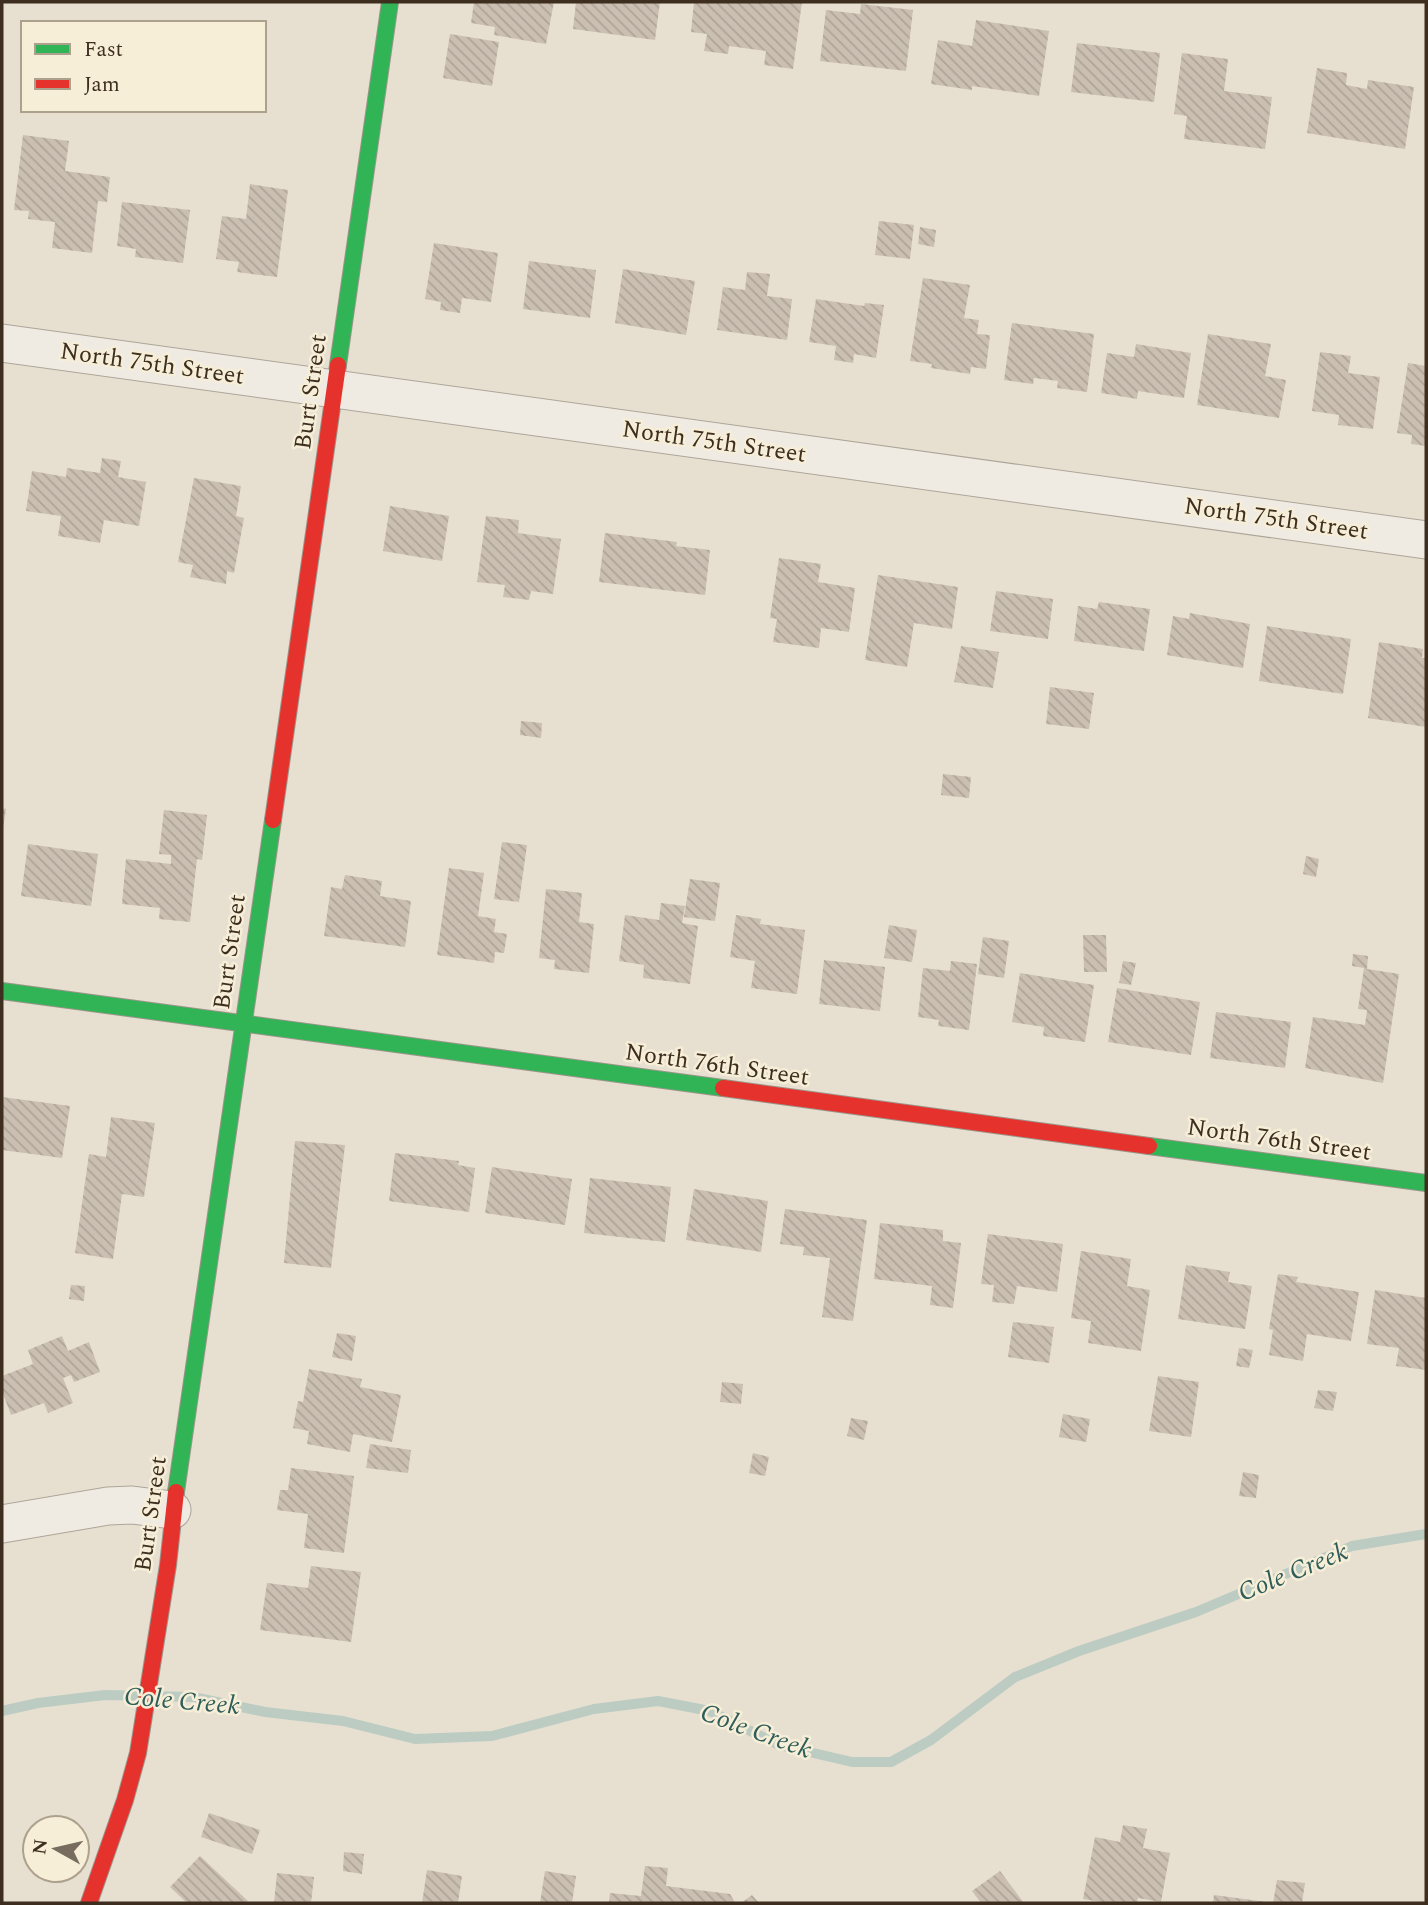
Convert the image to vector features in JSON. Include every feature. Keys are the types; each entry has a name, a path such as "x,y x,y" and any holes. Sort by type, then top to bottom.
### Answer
{"street":[{"name":"Burt Street","path":"89,1903 125,1800 138,1753 168,1566 172,1510 182,1459 390,2"},
{"name":"North 75th Street","path":"2,343 1426,540"},
{"name":"North 76th Street","path":"2,991 1426,1183"},
{"path":"2,1524 108,1506 132,1505 172,1510"}],"building":[{"path":"474,2 554,2 546,44 494,35 495,27 471,23"},
{"path":"576,2 660,2 655,40 573,29"},
{"path":"694,2 802,2 793,69 764,65 766,51 729,46 728,54 704,51 707,34 691,32"},
{"path":"861,4 913,10 906,71 820,61 826,10 860,14"},
{"path":"976,20 1049,31 1039,96 972,86 972,90 931,84 938,40 972,46"},
{"path":"450,34 499,42 492,86 443,78"},
{"path":"1077,43 1160,53 1154,102 1071,92"},
{"path":"1182,53 1228,59 1224,91 1272,97 1265,149 1184,139 1187,116 1174,114"},
{"path":"1317,68 1347,73 1346,85 1367,89 1368,80 1414,87 1405,149 1307,133"},
{"path":"23,135 69,141 65,171 110,177 107,202 98,201 92,253 52,248 55,222 28,219 29,211 14,210"},
{"path":"250,184 288,190 277,277 237,272 239,262 216,259 222,216 246,219"},
{"path":"122,202 190,210 183,263 135,257 136,249 117,246"},
{"path":"879,221 914,225 910,259 875,255"},
{"path":"920,227 936,230 934,247 918,244"},
{"path":"434,243 498,253 491,302 462,298 460,313 440,310 441,302 425,299"},
{"path":"529,261 596,270 590,318 523,309"},
{"path":"623,269 695,281 686,335 615,323"},
{"path":"747,272 770,274 767,296 792,299 787,340 717,330 723,287 745,290"},
{"path":"923,278 970,285 964,318 979,320 977,334 990,335 986,369 971,367 970,374 931,368 932,364 910,361"},
{"path":"816,299 864,306 865,303 884,305 876,358 854,354 853,363 834,360 836,346 809,342"},
{"path":"1012,323 1094,334 1087,392 1057,388 1058,381 1034,378 1033,384 1004,380"},
{"path":"1208,334 1271,344 1265,376 1286,380 1279,418 1197,405"},
{"path":"1136,344 1191,353 1184,398 1138,391 1137,399 1101,393 1107,353 1134,357"},
{"path":"1320,352 1351,356 1348,373 1380,377 1373,429 1338,425 1339,415 1312,411"},
{"path":"1408,363 1426,366 1426,446 1411,444 1412,435 1397,433"},
{"path":"102,458 121,461 118,477 146,482 139,526 104,520 100,543 58,536 61,516 26,511 32,471 66,477 67,468 100,473"},
{"path":"194,478 241,486 236,516 244,518 234,573 227,571 226,584 190,577 193,565 178,562"},
{"path":"390,506 449,516 442,561 383,551"},
{"path":"486,516 519,520 518,533 561,539 553,594 531,591 529,600 503,597 505,585 477,582"},
{"path":"605,533 677,542 676,546 710,550 705,595 599,582"},
{"path":"779,558 821,564 818,582 855,588 849,632 821,628 819,648 773,642 777,619 770,618"},
{"path":"878,575 958,587 952,629 914,623 907,667 865,660"},
{"path":"996,591 1053,599 1048,639 990,631"},
{"path":"1099,602 1150,609 1144,651 1074,641 1078,606 1097,609"},
{"path":"1190,613 1250,624 1243,668 1167,655 1173,616 1189,619"},
{"path":"1267,626 1351,639 1343,694 1259,681"},
{"path":"1379,642 1423,649 1422,658 1426,658 1426,727 1368,718"},
{"path":"961,646 999,652 993,688 954,682"},
{"path":"1050,687 1094,693 1089,729 1046,724"},
{"path":"521,721 542,723 541,738 520,735"},
{"path":"943,774 971,777 969,798 941,795"},
{"path":"2,808 6,809 3,829 2,829"},
{"path":"164,810 207,815 202,860 197,859 190,922 159,919 160,908 122,904 126,859 171,864 171,855 159,854"},
{"path":"502,842 527,845 519,902 494,899"},
{"path":"28,844 98,854 91,906 21,896"},
{"path":"1306,856 1319,859 1316,877 1303,874"},
{"path":"449,868 484,873 478,916 496,919 494,932 507,934 504,953 495,952 494,963 437,955"},
{"path":"345,875 382,881 380,896 411,901 405,947 324,936 331,887 342,889"},
{"path":"690,879 720,883 715,921 684,917"},
{"path":"546,889 582,893 579,922 594,924 589,973 554,969 555,960 539,958"},
{"path":"661,903 685,906 682,923 698,926 690,984 643,978 644,965 619,961 625,915 659,920"},
{"path":"736,915 761,919 760,924 805,930 797,994 751,988 755,961 730,957"},
{"path":"889,925 917,930 912,962 884,958"},
{"path":"1083,935 1106,935 1107,972 1084,972"},
{"path":"983,937 1009,941 1004,978 978,974"},
{"path":"1353,954 1368,956 1367,969 1399,974 1383,1083 1305,1068 1313,1017 1365,1025 1367,1010 1358,1009 1364,968 1352,966"},
{"path":"824,960 885,967 880,1011 819,1004"},
{"path":"951,961 977,964 969,1030 938,1026 939,1020 918,1017 923,968 950,971"},
{"path":"1123,961 1136,963 1131,985 1119,983"},
{"path":"1020,973 1094,985 1085,1042 1043,1036 1044,1027 1012,1022"},
{"path":"1117,988 1200,1002 1191,1055 1108,1042"},
{"path":"1216,1012 1291,1022 1285,1068 1210,1058"},
{"path":"2,1097 70,1106 62,1158 2,1150"},
{"path":"111,1117 155,1123 144,1197 122,1194 113,1259 75,1253 89,1154 106,1157"},
{"path":"295,1141 345,1145 331,1268 284,1263"},
{"path":"395,1153 459,1161 458,1165 475,1168 469,1212 389,1201"},
{"path":"492,1167 572,1179 565,1225 485,1213"},
{"path":"590,1178 671,1187 665,1242 584,1233"},
{"path":"694,1189 768,1201 761,1252 686,1240"},
{"path":"785,1209 867,1220 853,1321 822,1317 830,1258 803,1255 804,1247 780,1244"},
{"path":"880,1223 943,1230 943,1241 961,1243 953,1308 930,1305 932,1286 874,1279"},
{"path":"988,1234 1063,1244 1057,1292 1017,1286 1014,1304 992,1302 994,1285 981,1284"},
{"path":"1081,1251 1131,1259 1127,1286 1150,1290 1141,1351 1088,1343 1091,1321 1071,1318"},
{"path":"1186,1265 1230,1272 1228,1282 1252,1286 1245,1329 1178,1319"},
{"path":"1278,1274 1298,1277 1296,1282 1359,1292 1351,1341 1307,1334 1303,1361 1269,1355 1273,1330 1269,1329"},
{"path":"71,1285 85,1286 84,1301 69,1299"},
{"path":"1375,1290 1426,1298 1426,1370 1396,1366 1399,1348 1367,1344"},
{"path":"1013,1322 1054,1327 1049,1363 1008,1357"},
{"path":"337,1333 356,1336 352,1361 332,1357"},
{"path":"62,1336 68,1351 89,1342 100,1372 74,1382 71,1375 63,1378 73,1403 48,1413 44,1403 11,1415 2,1391 2,1376 33,1364 28,1350"},
{"path":"1239,1348 1253,1350 1249,1368 1236,1366"},
{"path":"309,1369 362,1379 360,1387 401,1395 392,1442 353,1434 350,1452 307,1444 309,1431 293,1428 298,1401 303,1402"},
{"path":"1158,1376 1199,1382 1191,1437 1149,1431"},
{"path":"722,1382 743,1384 741,1404 720,1402"},
{"path":"1318,1390 1337,1392 1333,1411 1314,1408"},
{"path":"1063,1414 1090,1419 1086,1442 1059,1437"},
{"path":"851,1418 868,1421 864,1440 847,1436"},
{"path":"370,1444 411,1450 408,1473 366,1468"},
{"path":"753,1453 769,1457 765,1476 749,1473"},
{"path":"291,1468 354,1476 344,1553 304,1548 308,1514 277,1510 280,1490 288,1490"},
{"path":"1243,1472 1259,1475 1256,1498 1239,1496"},
{"path":"311,1566 361,1572 351,1642 260,1630 267,1583 308,1588"},
{"path":"209,1813 260,1830 252,1854 201,1837"},
{"path":"1123,1825 1147,1829 1143,1848 1170,1853 1161,1902 1138,1898 1137,1903 1107,1903 1083,1899 1095,1837 1120,1842"},
{"path":"344,1852 364,1854 362,1874 343,1871"},
{"path":"200,1856 248,1901 187,1903 170,1887"},
{"path":"645,1866 668,1868 666,1886 730,1894 735,1903 609,1903 610,1893 641,1896"},
{"path":"427,1870 462,1876 458,1903 422,1903"},
{"path":"545,1871 576,1876 572,1903 540,1903"},
{"path":"1000,1871 1024,1903 981,1903 972,1891"},
{"path":"277,1873 314,1877 311,1903 274,1903"},
{"path":"1277,1880 1305,1883 1302,1903 1273,1903"},
{"path":"752,1895 759,1903 741,1903"},
{"path":"1214,1895 1267,1902 1267,1903 1213,1903"}],"waterway":[{"name":"Cole Creek","path":"2,1711 38,1703 105,1695 193,1697 265,1712 343,1721 415,1739 492,1736 594,1709 658,1701 710,1711 779,1745 852,1762 891,1762 931,1740 1015,1677 1079,1651 1196,1612 1352,1546 1426,1534"}],"traffic: fast":[{"path":"338,365 390,2"},
{"path":"176,1492 273,820"},
{"path":"2,991 723,1088"},
{"path":"1149,1146 1426,1183"}],"traffic: jam":[{"path":"273,820 338,365"},
{"path":"723,1088 1149,1146"},
{"path":"89,1903 125,1800 138,1753 168,1565 176,1492"}]}
